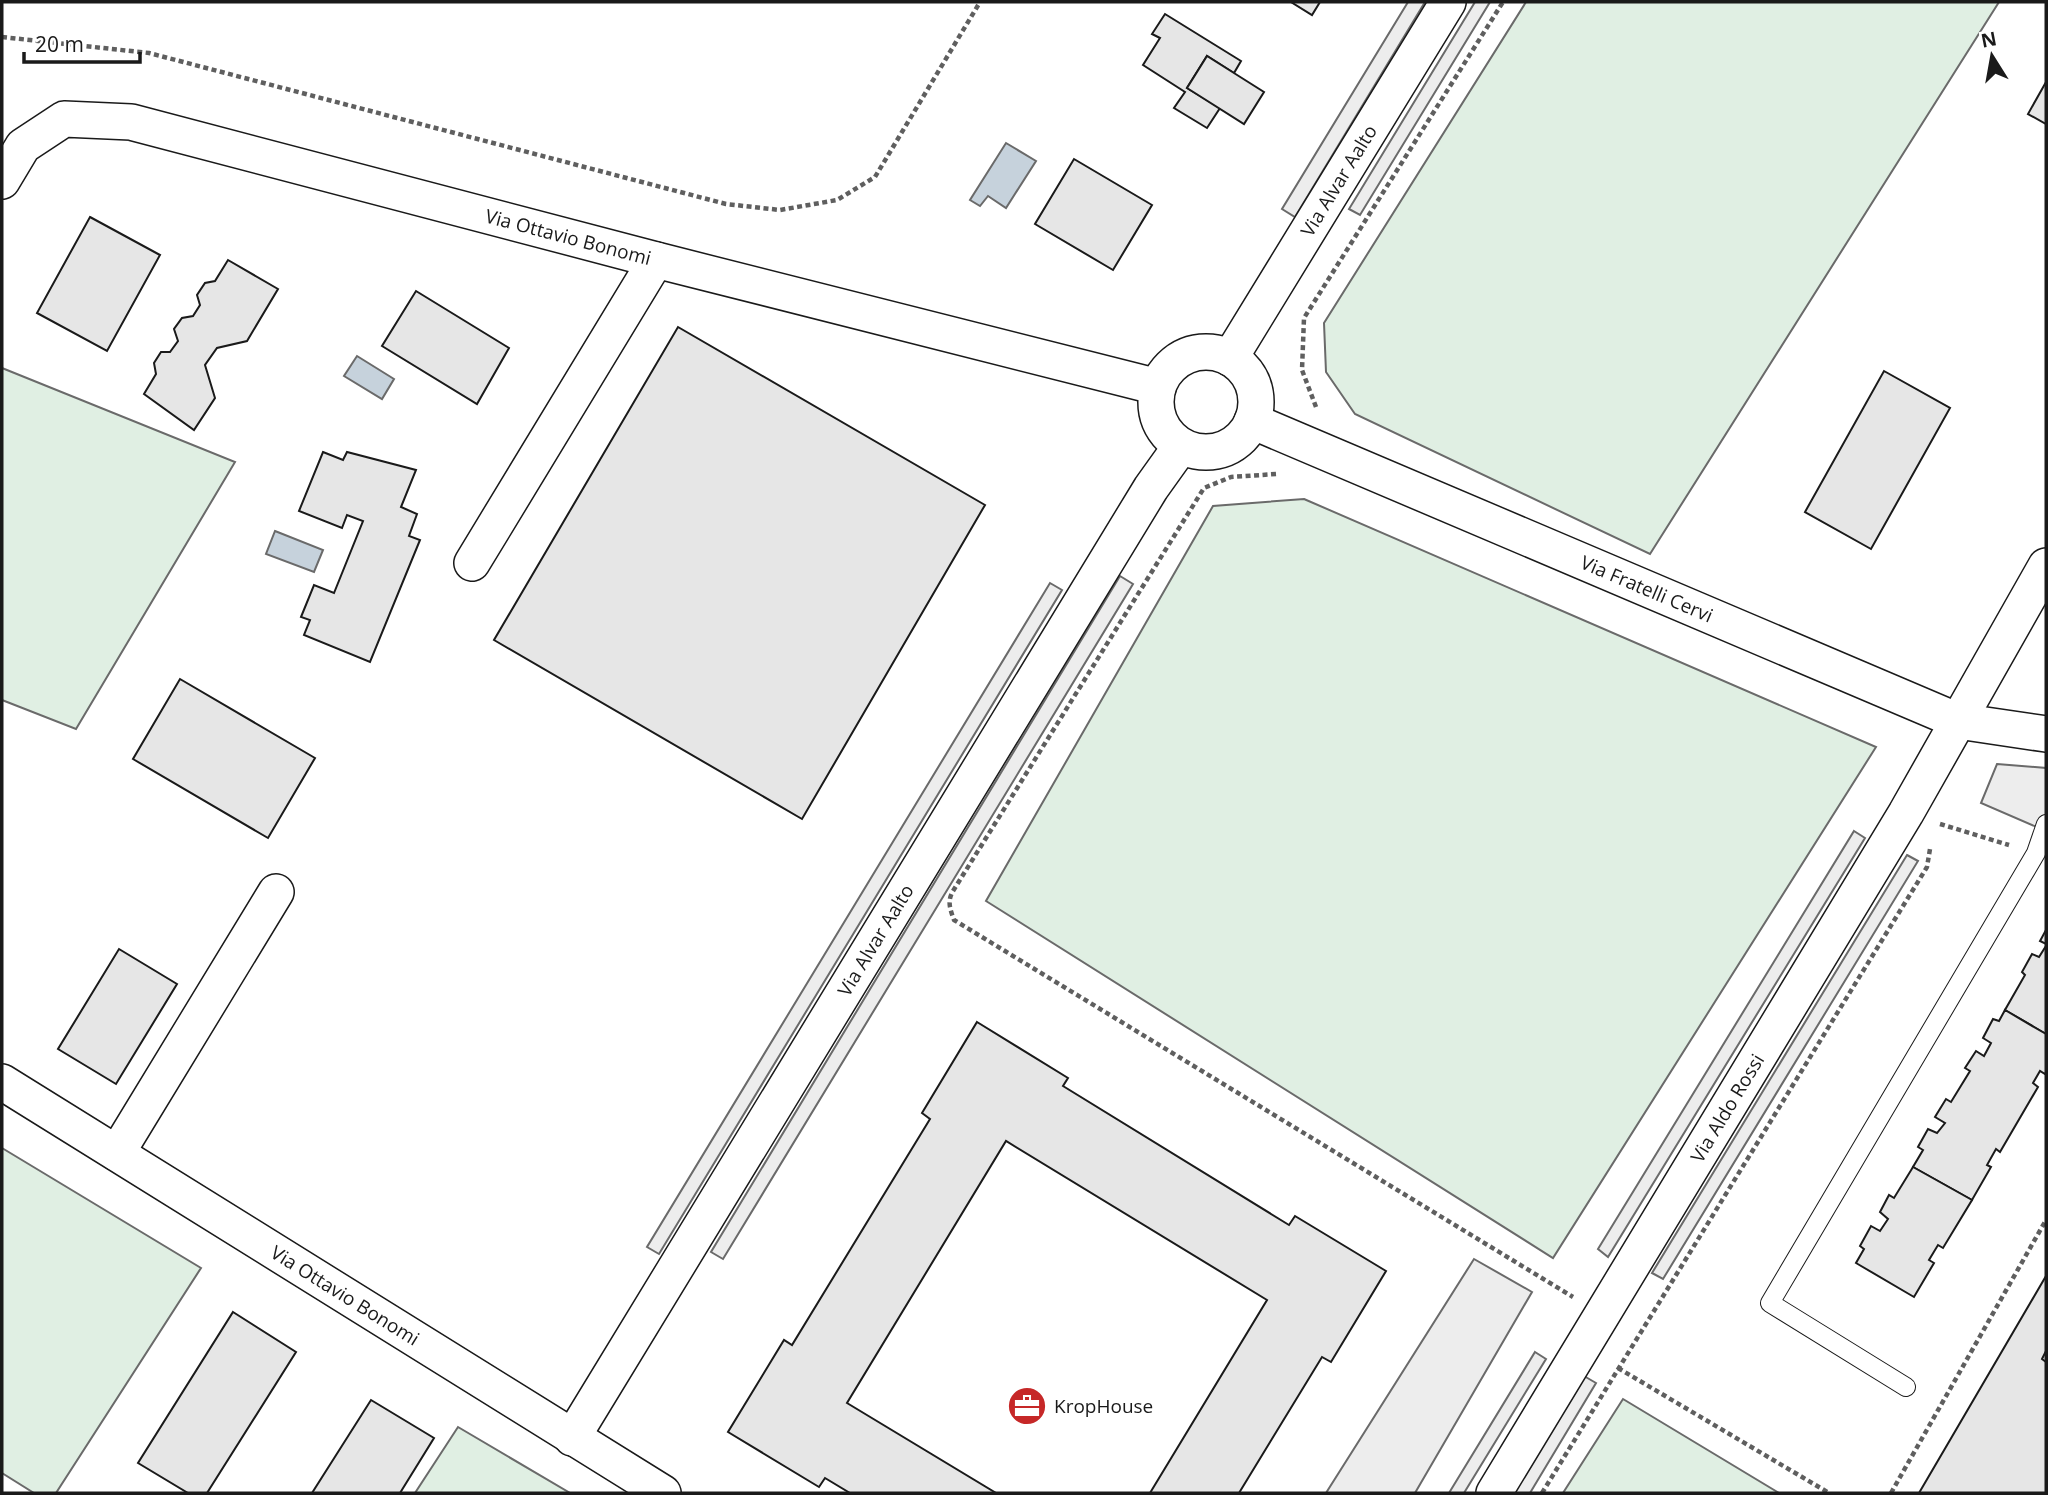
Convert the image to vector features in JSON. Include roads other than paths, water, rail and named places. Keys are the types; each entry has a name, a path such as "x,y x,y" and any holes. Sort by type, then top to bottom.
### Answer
{"street":[{"name":"Via Alvar Aalto","path":"1230,358 1448,2"},
{"name":"Via Ottavio Bonomi","path":"2,181 23,146 64,119 131,122 656,260 1158,387"},
{"path":"472,563 656,260"},
{"path":"1216,352 1230,358 1242,366 1256,393 1252,421 1243,435 1230,446 1214,452 1197,452 1181,446 1168,435 1159,421 1156,404 1158,387 1164,374 1174,363 1187,355 1216,352"},
{"name":"Via Fratelli Cervi","path":"1252,421 1958,721 2046,734"},
{"name":"Via Alvar Aalto","path":"572,1438 1136,512 1181,446"},
{"name":"Via Aldo Rossi","path":"1494,1493 1906,813 2046,566"},
{"path":"117,1153 276,892"},
{"name":"Via Ottavio Bonomi","path":"2,1082 572,1438"},
{"path":"572,1438 663,1493"}],"lane":[{"path":"1906,1387 1770,1303 2036,853 2046,824"}],"place":[{"name":"KropHouse","path":"1027,1406"}]}
